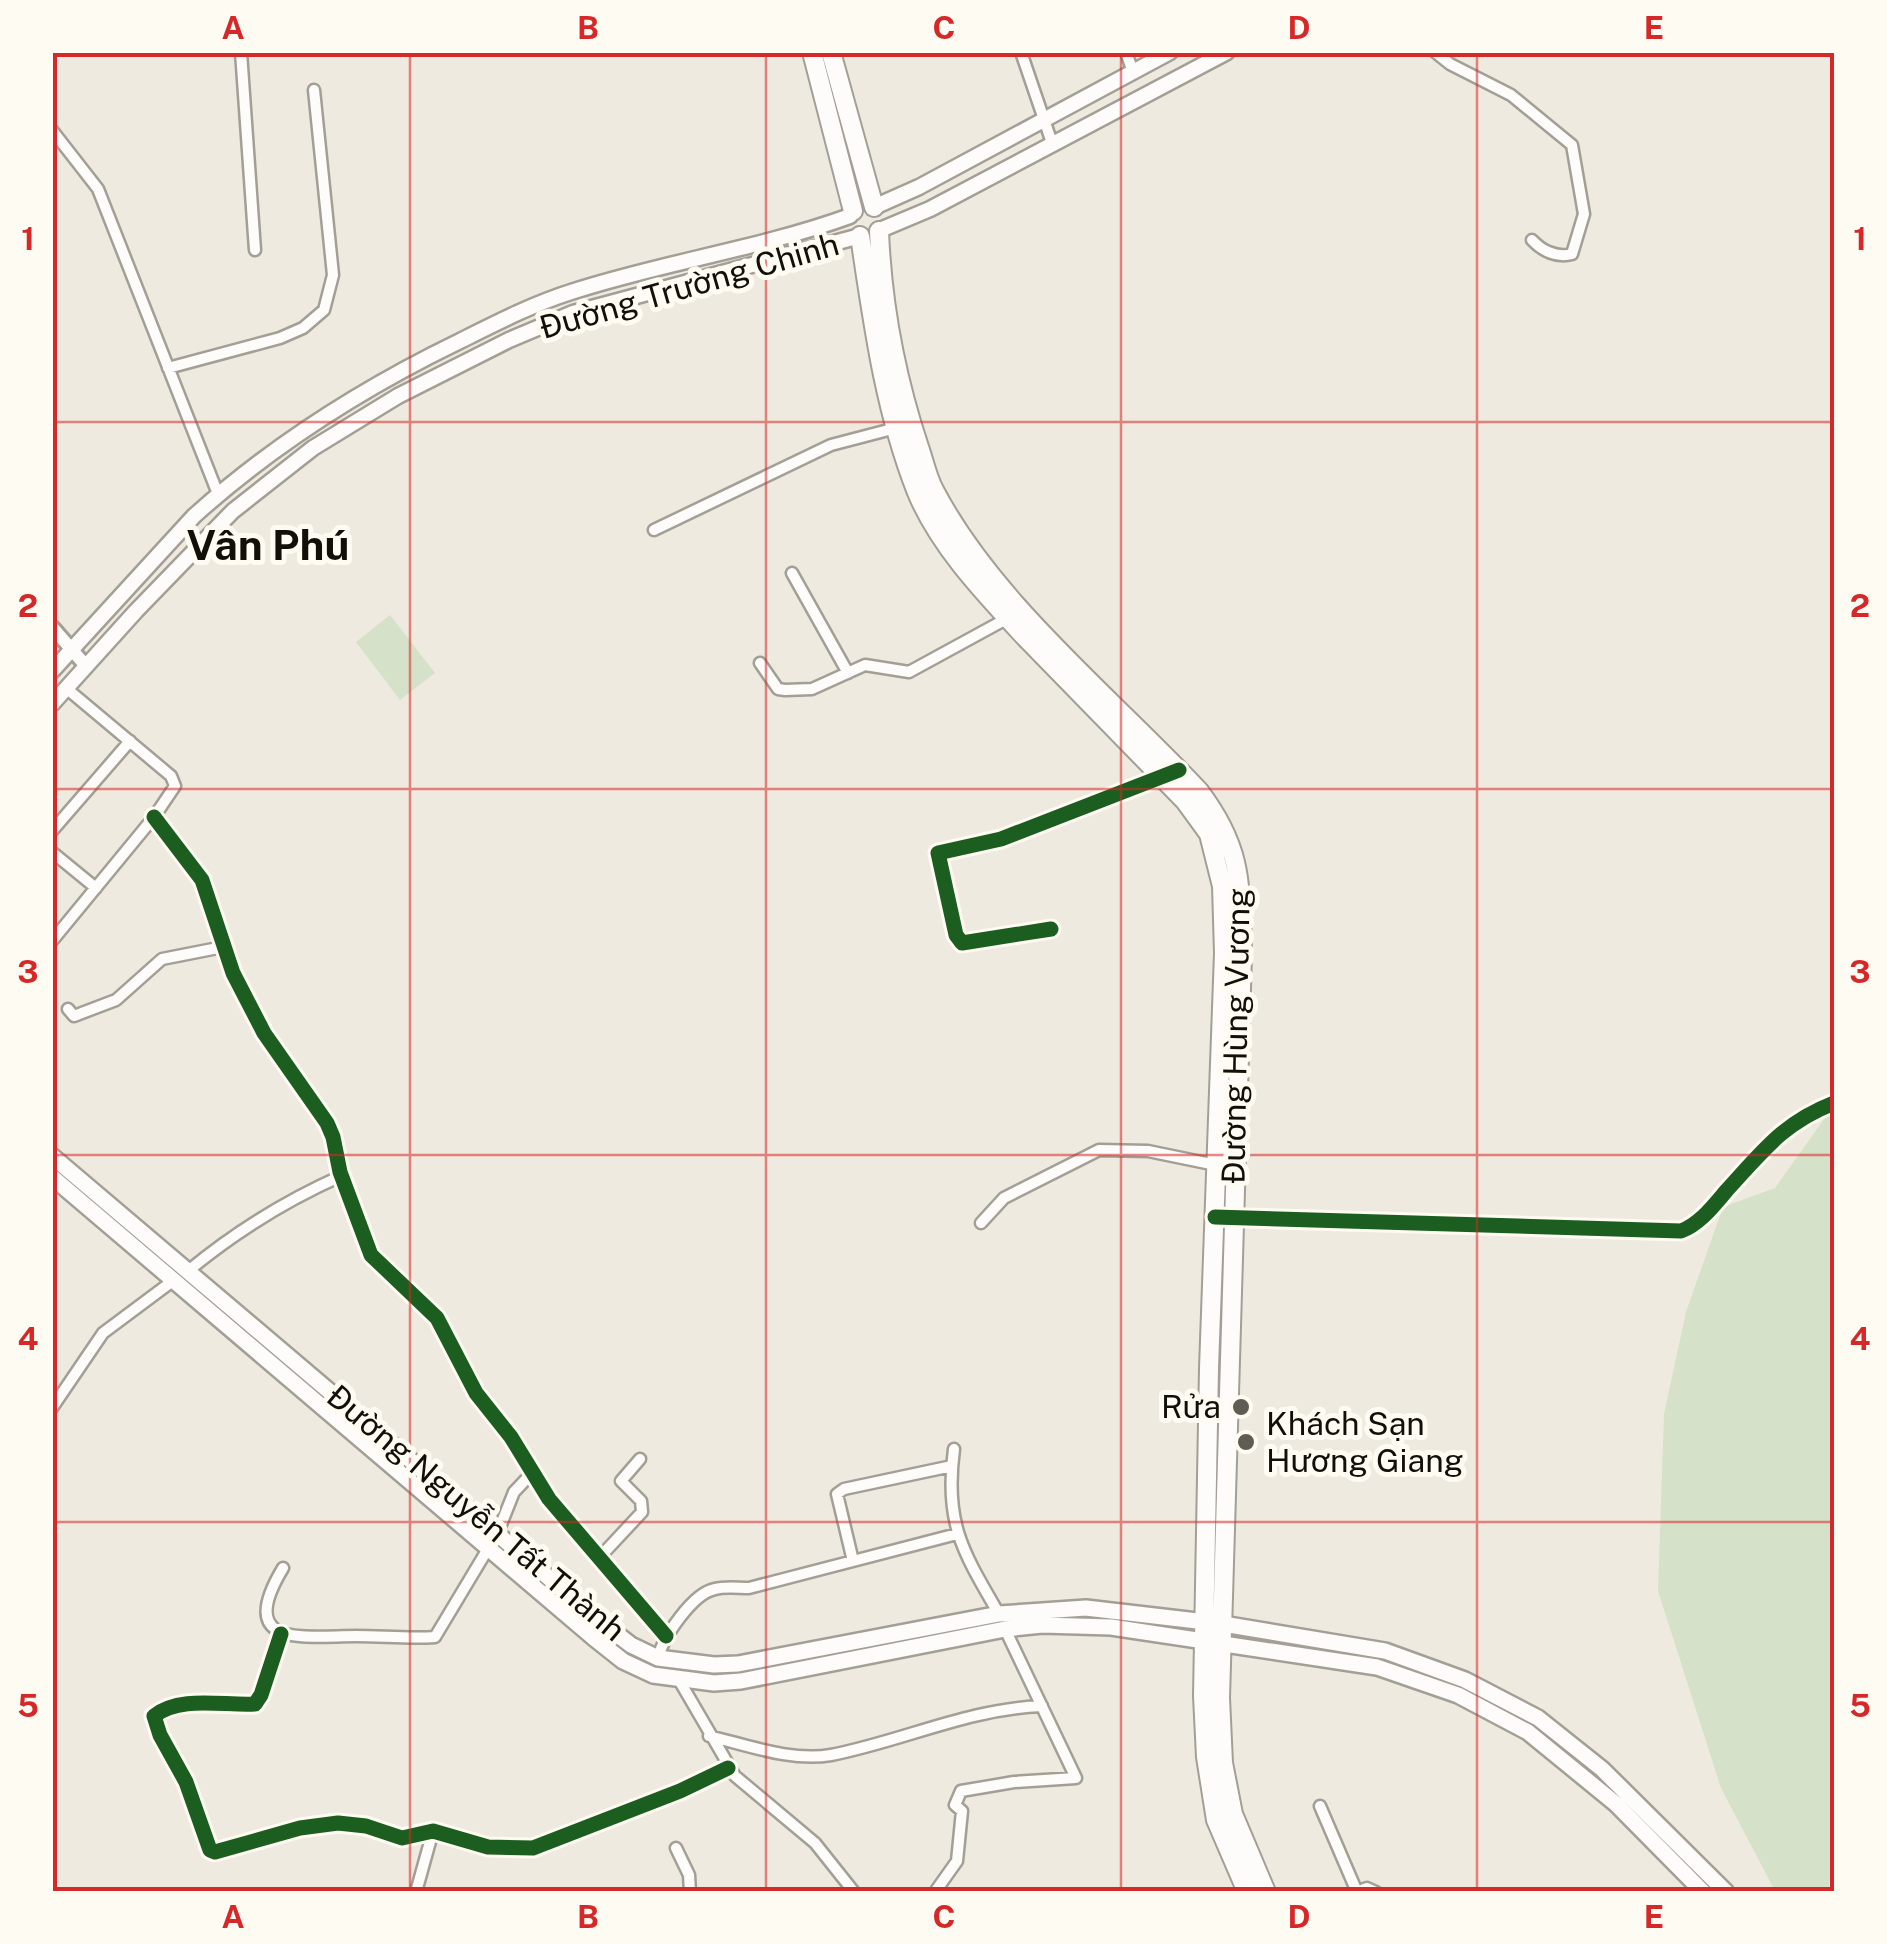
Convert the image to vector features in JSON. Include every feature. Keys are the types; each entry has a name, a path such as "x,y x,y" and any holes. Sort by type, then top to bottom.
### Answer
{"highway":[{"path":"812,52 852,214 851,228 860,236 870,237 880,231 882,217 874,206 831,52"},
{"path":"852,214 863,205 874,206"},
{"name":"Đường Hùng Vương","path":"880,231 892,344 906,406 933,488 965,539 1010,596 1170,773 1209,834 1222,886 1224,953 1216,1166 1224,1217"},
{"name":"Đường Hùng Vương","path":"860,236 876,346 896,428 917,494 951,550 1008,618 1223,825 1231,844 1240,885 1242,954 1224,1217 1214,1623 1206,1765 1216,1820 1247,1892"},
{"name":"Đường Hùng Vương","path":"1213,1643 1232,1814 1266,1892"}],"main road":[{"name":"Đường Trường Chinh","path":"874,206 919,187 1170,52"},
{"name":"Đường Trường Chinh","path":"880,231 930,209 1227,52"},
{"name":"Đường Trường Chinh","path":"52,671 218,494 303,429 391,374 501,320 575,291 785,238 852,214"},
{"name":"Đường Trường Chinh","path":"52,704 211,532 313,448 398,396 509,340 582,310 860,236"},
{"path":"194,516 211,532"},
{"name":"Đường Nguyễn Tất Thành","path":"52,1156 181,1276 494,1539 631,1645 658,1658 696,1664 738,1664 1016,1620 1112,1610 1385,1651 1427,1664 1538,1718 1602,1769 1689,1865 1703,1892"},
{"name":"Đường Nguyễn Tất Thành","path":"54,1182 181,1276"},
{"name":"Đường Nguyễn Tất Thành","path":"494,1539 624,1661 653,1675 679,1680 741,1681 898,1641"},
{"name":"Đường Nguyễn Tất Thành","path":"1016,1620 1111,1627 1377,1667 1419,1679 1528,1732 1726,1892"}],"street":[{"path":"241,52 255,250"},
{"path":"1021,52 1052,144"},
{"path":"1126,52 1133,72"},
{"path":"1434,52 1511,96 1572,145 1584,214 1572,254 1545,251 1532,240"},
{"path":"168,368 280,338 302,328 324,310 333,275 314,90"},
{"path":"52,130 98,189 218,494"},
{"path":"654,530 832,445 896,428"},
{"path":"792,573 848,673"},
{"path":"760,664 778,688 785,690 812,690 865,665 911,672 1008,618"},
{"path":"52,627 86,666"},
{"path":"52,941 154,817 173,792 175,782 66,688"},
{"path":"52,831 130,741"},
{"path":"1051,928 962,943 956,935 938,854 1001,839 1170,773"},
{"path":"154,817 202,880 223,947 264,1033 326,1122 370,1255 437,1318 476,1394 567,1521 666,1636"},
{"path":"52,852 96,888"},
{"path":"68,1009 74,1016 116,1000 162,959 223,947"},
{"path":"1224,1217 1681,1231 1690,1228 1793,1122 1834,1103"},
{"path":"980,1222 1004,1198 1100,1150 1148,1152 1216,1166"},
{"path":"52,1408 103,1333 233,1234 301,1194 341,1176"},
{"path":"935,1892 957,1860 962,1812 955,1805 961,1791 1076,1778 1042,1706 1016,1620 956,1534 950,1484 954,1450"},
{"path":"600,1556 642,1512 641,1501 621,1481 640,1459"},
{"path":"853,1561 837,1494 844,1488 952,1466"},
{"path":"283,1568 272,1590 267,1618 268,1624 280,1634 319,1639 436,1637 494,1539 514,1492 532,1472"},
{"path":"658,1658 666,1636 705,1592 749,1588 956,1534"},
{"path":"280,1634 262,1694 255,1704 195,1703 160,1710 154,1716 186,1782 210,1850 221,1852 300,1828 338,1823 366,1826 402,1838 433,1830 488,1848 533,1848 680,1792 728,1768"},
{"path":"679,1680 728,1768 814,1843 854,1892"},
{"path":"709,1736 798,1755 828,1755 966,1716 1042,1706"},
{"path":"1320,1806 1357,1892 1368,1888 1376,1892"},
{"path":"416,1892 433,1830"},
{"path":"676,1848 689,1875 690,1892"}],"green space":[{"path":"390,615 435,673 400,700 356,642"},
{"path":"1834,1105 1834,1829 1829,1890 1775,1891 1721,1788 1658,1591 1664,1414 1686,1312 1723,1207 1775,1188"}],"cycle path":[{"path":"1051,929 962,943 956,935 938,853 1001,839 1179,770"},
{"path":"154,817 202,880 233,973 264,1033 327,1123 340,1172 371,1255 437,1318 476,1393 511,1437 549,1499 666,1636"},
{"path":"1215,1217 1681,1231 1706,1214 1787,1129 1834,1103"},
{"path":"281,1634 255,1704 189,1704 154,1716 186,1782 210,1850 215,1852 300,1828 338,1823 366,1826 402,1838 433,1831 488,1847 533,1848 680,1791 728,1768"}],"place":[{"name":"Rửa","path":"1241,1407"},
{"name":"Khách Sạn Hương Giang","path":"1246,1442"}],"district":[{"name":"Vân Phú","path":"268,545"}]}
